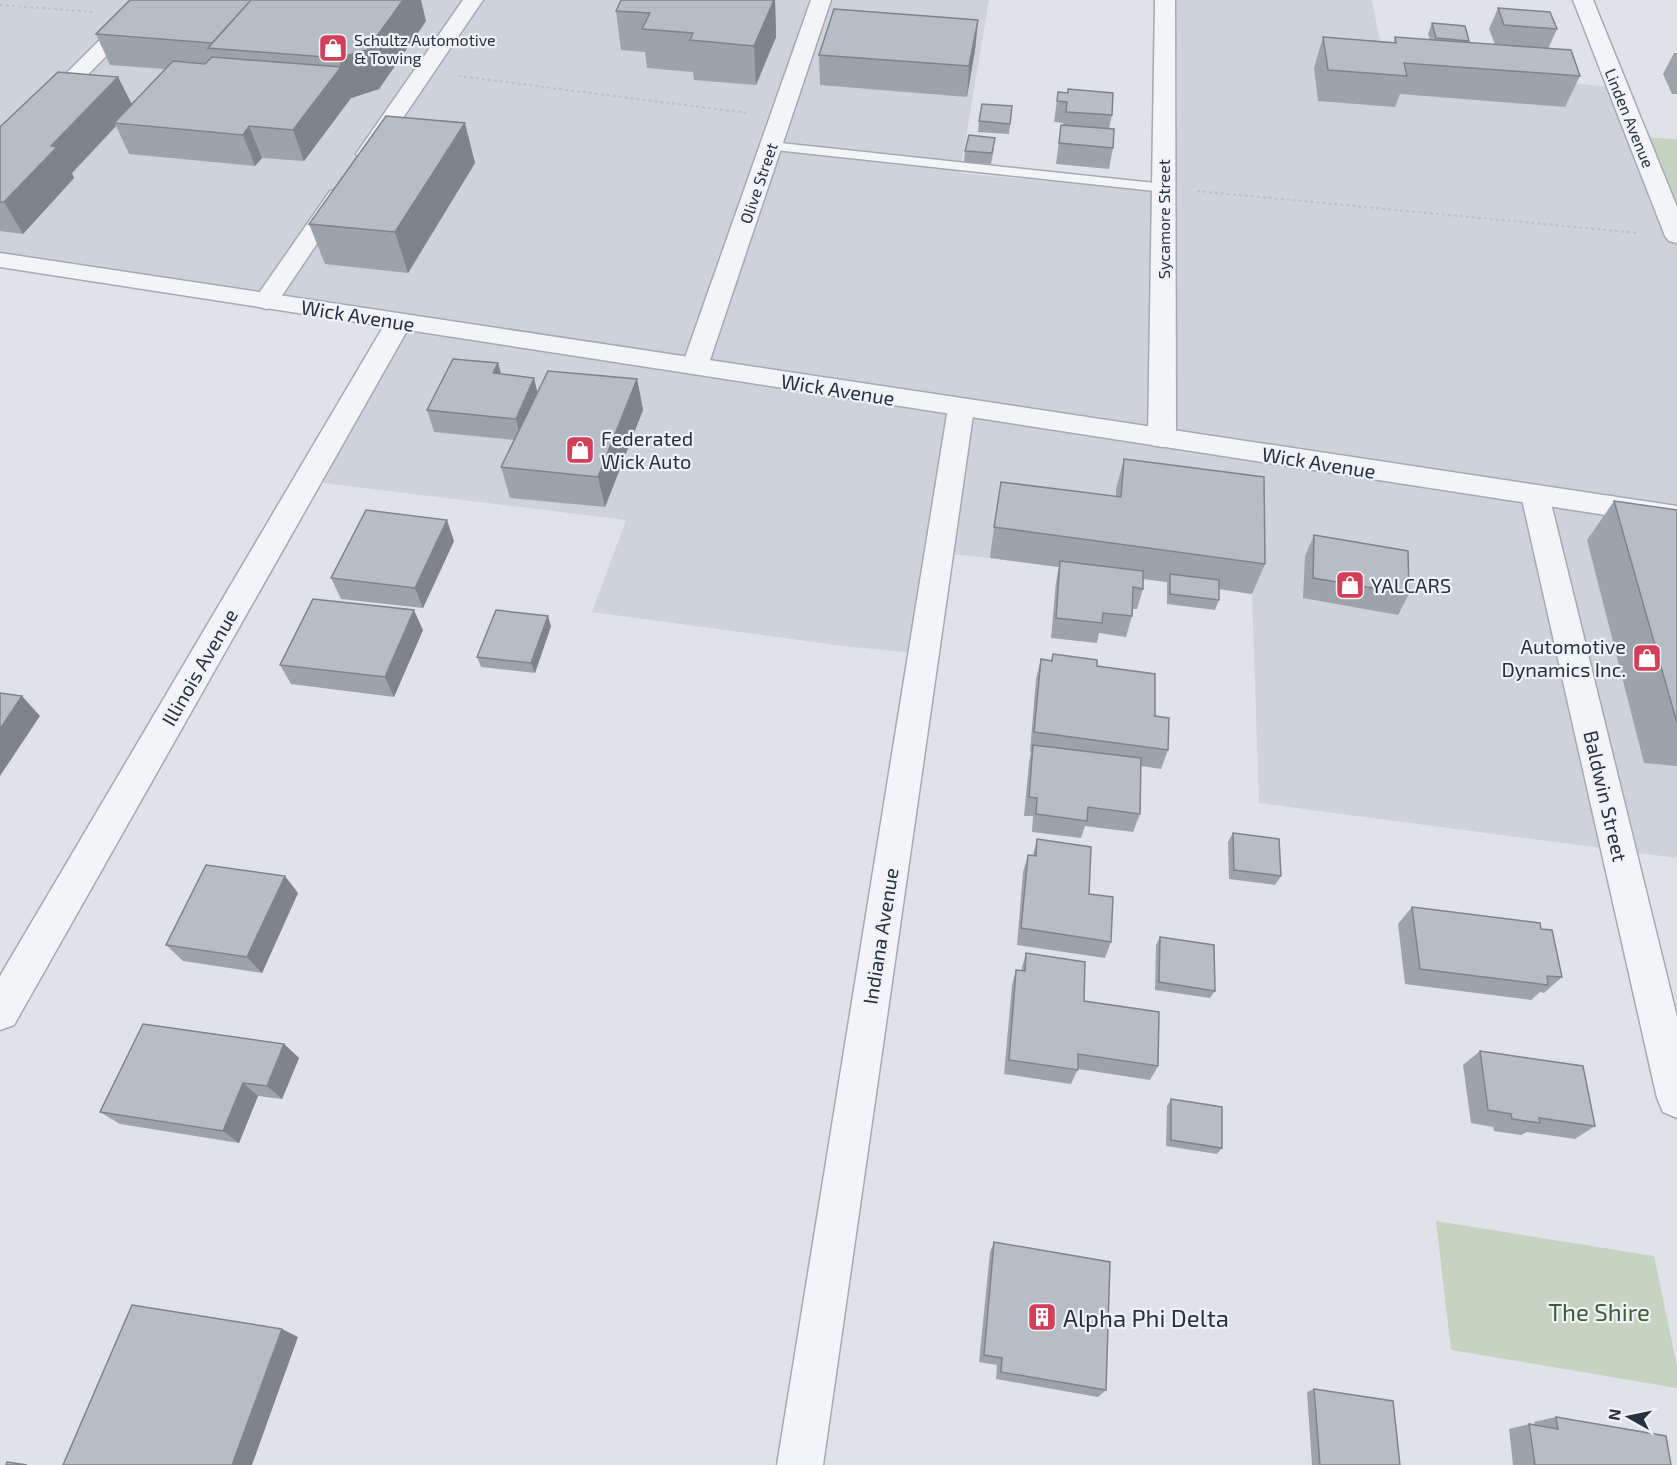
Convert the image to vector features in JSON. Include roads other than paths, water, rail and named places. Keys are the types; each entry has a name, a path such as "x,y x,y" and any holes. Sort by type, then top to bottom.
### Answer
{"street":[{"path":"0,151 151,0"},
{"path":"266,301 474,0"},
{"name":"Olive Street","path":"695,366 821,0"},
{"name":"Sycamore Street","path":"1162,438 1165,0"},
{"name":"Linden Avenue","path":"1583,0 1677,236"},
{"name":"Wick Avenue","path":"0,260 1677,516"},
{"name":"Illinois Avenue","path":"0,1012 399,322"},
{"name":"Indiana Avenue","path":"800,1465 961,408"},
{"name":"Baldwin Street","path":"1535,495 1677,1098"}],"lane":[{"path":"771,146 1164,188"}],"place":[{"name":"Schultz Automotive & Towing","path":"333,48"},
{"name":"Federated Wick Auto","path":"580,450"},
{"name":"YALCARS","path":"1350,585"},
{"name":"Automotive Dynamics Inc.","path":"1647,658"},
{"name":"Alpha Phi Delta","path":"1042,1317"}],"park label":[{"name":"The Shire","path":"1599,1311"}]}
